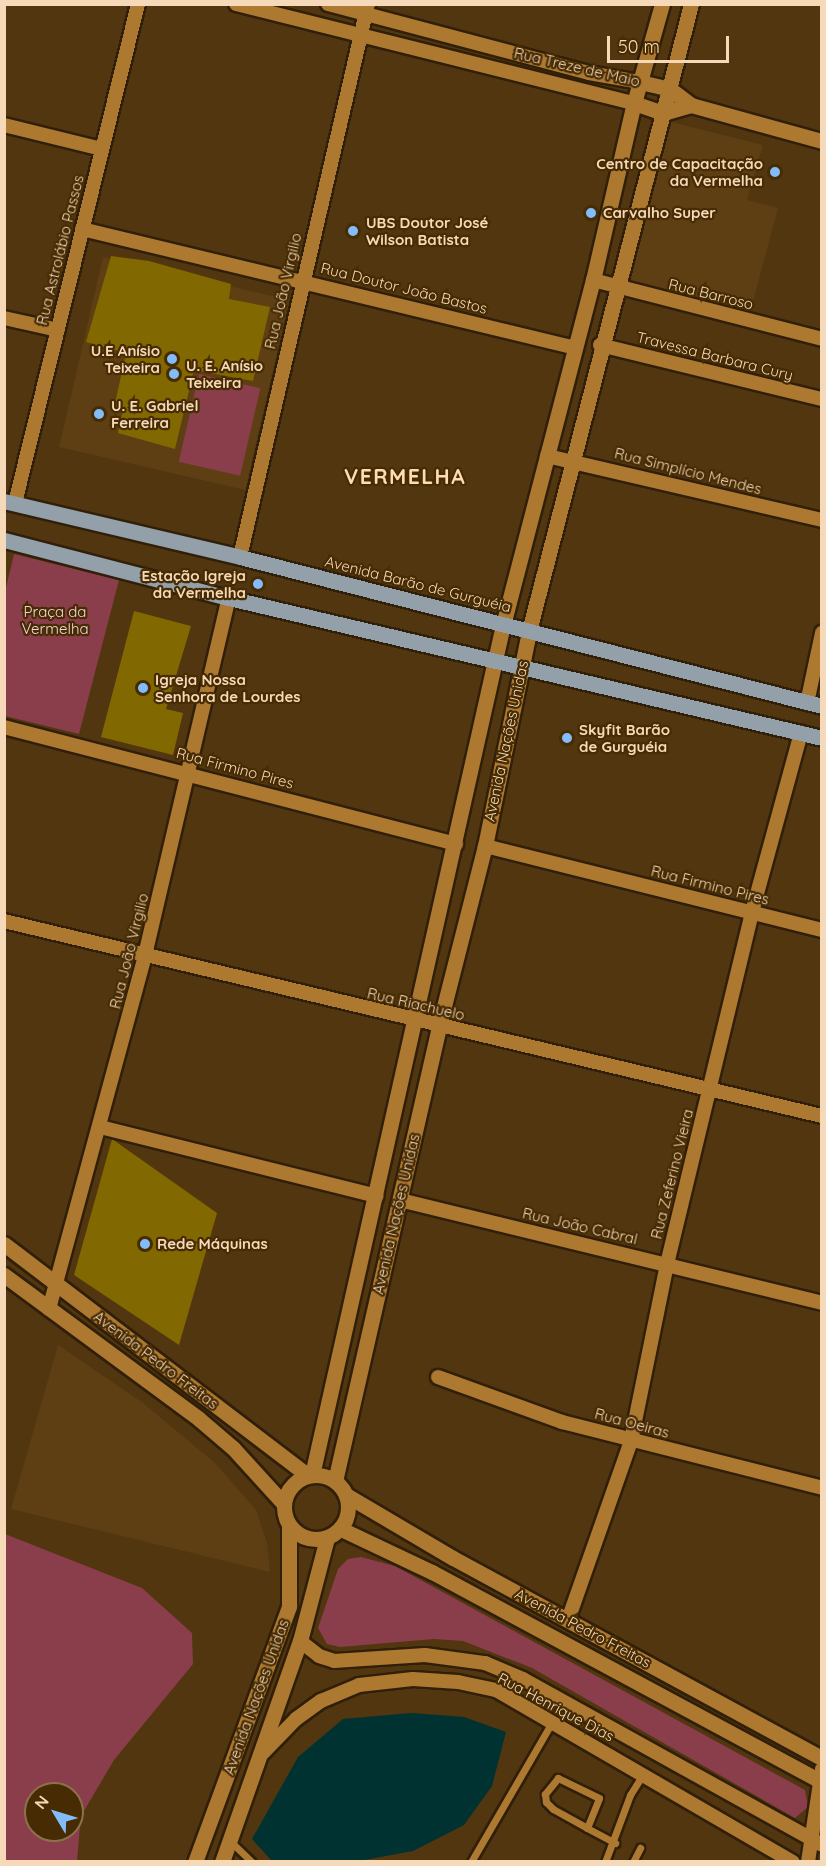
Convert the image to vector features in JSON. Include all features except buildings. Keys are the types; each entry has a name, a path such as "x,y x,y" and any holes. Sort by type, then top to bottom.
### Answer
{"main road":[{"name":"Avenida Barão de Gurguéia","path":"10,502 240,557 814,705"},
{"path":"4,540 229,598 496,662 522,665 822,738"}],"street":[{"name":"Rua Astrolábio Passos","path":"10,502 58,330 138,4"},
{"name":"Rua Treze de Maio","path":"236,4 634,103 663,113"},
{"name":"Rua Treze de Maio","path":"327,4 366,9 589,72 670,88 691,105 822,141"},
{"name":"Avenida Nações Unidas","path":"310,1475 377,1196 503,625 594,279 634,103 662,4"},
{"name":"Avenida Nações Unidas","path":"335,1481 439,1026 485,846 529,631 600,345 691,4"},
{"name":"Rua João Virgilio","path":"240,557 302,279 366,9"},
{"path":"663,113 691,105"},
{"path":"4,125 102,149"},
{"name":"Rua Doutor João Bastos","path":"82,230 302,279 576,348"},
{"name":"Rua Barroso","path":"594,279 822,339"},
{"path":"4,318 58,330"},
{"name":"Travessa Barbara Cury","path":"600,345 822,399"},
{"name":"Rua Simplício Mendes","path":"547,456 822,520"},
{"name":"Rua João Virgilio","path":"49,1309 58,1285 145,956 190,773 229,598"},
{"path":"814,705 822,633"},
{"name":"Rua Firmino Pires","path":"4,727 190,773 456,844"},
{"name":"Rua Zeferino Vieira","path":"568,1620 631,1440 666,1264 752,912 801,733"},
{"name":"Rua Firmino Pires","path":"485,846 822,930"},
{"name":"Rua Riachuelo","path":"4,921 822,1116"},
{"path":"100,1127 377,1196"},
{"name":"Rua João Cabral","path":"400,1200 822,1302"},
{"name":"Avenida Pedro Freitas","path":"4,1244 310,1475"},
{"name":"Avenida Pedro Freitas","path":"4,1275 199,1419 233,1448 284,1503"},
{"name":"Rua Oeiras","path":"438,1377 501,1403 631,1440 822,1488"},
{"path":"310,1475 335,1481 346,1495 348,1511 341,1529 327,1538 306,1539 290,1527 284,1503 292,1485 310,1475"},
{"name":"Avenida Pedro Freitas","path":"346,1495 568,1620 822,1758"},
{"name":"Avenida Nações Unidas","path":"195,1862 289,1606 290,1527"},
{"name":"Avenida Pedro Freitas","path":"341,1529 422,1567 821,1777"},
{"name":"Avenida Nações Unidas","path":"222,1862 263,1753 300,1641 327,1538"},
{"name":"Rua Henrique Dias","path":"300,1641 319,1656 334,1661 425,1655 485,1662 563,1701 817,1842"},
{"name":"Rua Henrique Dias","path":"263,1753 296,1719 321,1701 359,1685 413,1679 458,1682 496,1690 793,1862"},
{"path":"552,1722 563,1701"},
{"path":"808,1862 817,1842 821,1777"}],"lane":[{"path":"471,1862 552,1722"},
{"path":"605,1862 615,1843 630,1795 643,1774"},
{"path":"587,1828 599,1798 558,1778 546,1794 546,1802 587,1828 615,1843"},
{"path":"230,1841 252,1862"},
{"path":"633,1862 640,1848"}],"shaded area":[{"path":"671,122 763,145 747,200 778,208 750,312 627,283"},
{"name":"U. E. Anísio Teixeira","path":"103,257 289,300 245,490 59,447"},
{"path":"58,1345 143,1403 215,1463 256,1510 267,1543 270,1572 11,1509"}],"green space":[{"path":"199,374 260,388 240,476 179,462"},
{"name":"Praça da Vermelha","path":"14,554 119,580 79,734 5,716 5,592"},
{"path":"5,1534 142,1588 192,1633 193,1664 114,1760 84,1811 84,1782 24,1782 24,1842 79,1842 77,1861 5,1861"},
{"path":"361,1557 395,1566 805,1790 808,1807 795,1818 532,1668 463,1641 434,1639 340,1647 327,1644 318,1628 338,1569 348,1559"}],"water":[{"path":"411,1713 464,1717 506,1732 492,1786 464,1825 413,1851 359,1861 272,1861 252,1839 298,1757 343,1719"}],"place":[{"name":"Centro de Capacitação da Vermelha","path":"775,172"},
{"name":"Carvalho Super","path":"591,213"},
{"name":"UBS Doutor José Wilson Batista","path":"353,231"},
{"name":"U.E Anísio Teixeira","path":"172,359"},
{"name":"U. E. Anísio Teixeira","path":"174,374"},
{"name":"U. E. Gabriel Ferreira","path":"99,414"},
{"name":"Estação Igreja da Vermelha","path":"258,584"},
{"name":"Igreja Nossa Senhora de Lourdes","path":"143,688"},
{"name":"Skyfit Barão de Gurguéia","path":"567,738"},
{"name":"Rede Máquinas","path":"145,1244"}],"district":[{"name":"VERMELHA","path":"405,476"}]}
